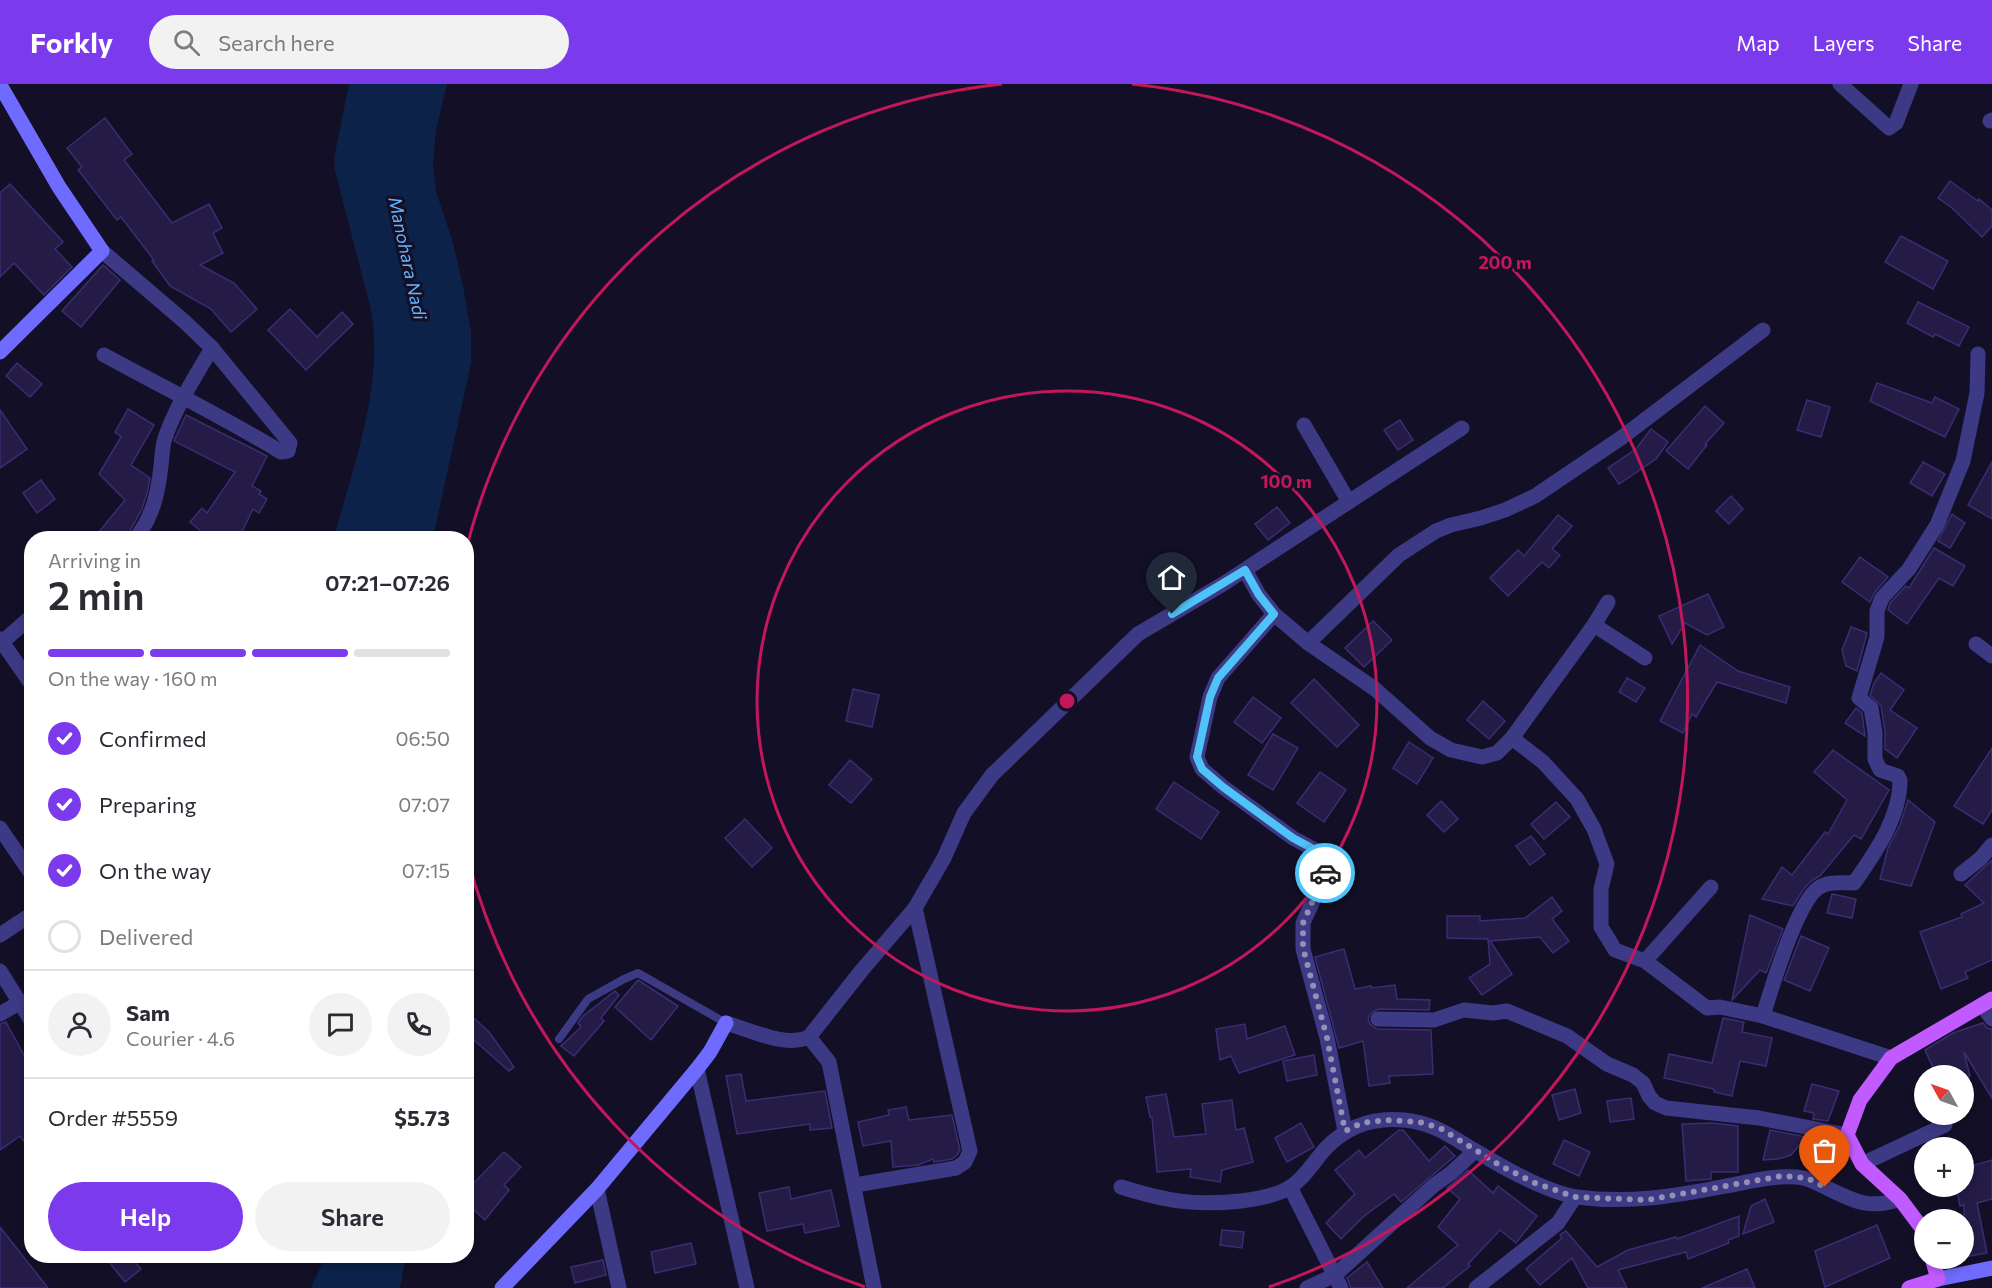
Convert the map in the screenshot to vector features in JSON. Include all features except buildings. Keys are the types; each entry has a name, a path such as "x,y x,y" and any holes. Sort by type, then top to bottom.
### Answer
{"main road":[{"path":"1914,1218 1899,1199 1862,1164 1847,1135 1860,1100 1891,1058 1987,1002"},
{"path":"1909,1288 1938,1279 1935,1269"}],"street":[{"path":"1840,84 1889,128 1896,123 1911,84"},
{"path":"0,85 59,187 102,251 212,348 290,443 288,451 281,452 232,422 183,399 104,354"},
{"path":"0,352 102,251"},
{"path":"1308,643 1399,555 1436,531 1504,510 1535,496 1621,438 1763,330"},
{"path":"141,531 153,510 158,494 165,440 183,399 212,348"},
{"path":"1763,1016 1798,916 1816,889 1834,883 1854,883 1880,847 1896,807 1900,780 1898,776 1880,770 1875,759 1875,732 1871,708 1859,698 1877,637 1877,611 1882,598 1909,568 1937,525 1963,461 1977,393 1978,354"},
{"path":"1304,425 1349,502"},
{"path":"502,1288 597,1189 697,1069 710,1052 726,1023 799,1042 809,1037 915,908 944,858 964,813 992,775 1138,634 1245,570 1462,428"},
{"path":"1245,570 1259,595 1274,614 1308,643 1375,689 1431,738 1451,750 1482,757 1497,753 1512,738 1594,625 1608,602"},
{"path":"1274,614 1218,678 1210,697 1197,757 1202,769 1223,787 1293,838 1332,859 1303,923 1303,948 1327,1038 1345,1131"},
{"path":"24,622 1,642 24,674"},
{"path":"1594,625 1645,658"},
{"path":"1976,644 1992,657"},
{"path":"1512,738 1544,762 1576,799 1594,829 1607,864 1601,889 1601,927 1615,950 1645,961 1707,1008 1720,1006 1763,1016 1891,1058"},
{"path":"0,828 24,863"},
{"path":"1961,874 1980,859 1992,845"},
{"path":"1645,961 1711,887"},
{"path":"855,1185 956,1168 965,1162 970,1151 915,908"},
{"path":"0,934 24,919"},
{"path":"0,971 24,1010"},
{"path":"1987,1002 1992,1019"},
{"path":"0,1014 19,1003"},
{"path":"1378,1019 1434,1020 1464,1010 1493,1013 1507,1011 1567,1036 1607,1064 1633,1075 1643,1083 1655,1103 1666,1108 1759,1118 1847,1135"},
{"path":"809,1037 829,1062 874,1288"},
{"path":"697,1069 747,1288"},
{"path":"1121,1187 1151,1197 1185,1203 1216,1204 1255,1199 1290,1187 1345,1131 1362,1123 1402,1120 1440,1128 1475,1151 1535,1183 1575,1197 1647,1200 1782,1176 1807,1178 1844,1197 1868,1205 1888,1204 1899,1199"},
{"path":"1862,1164 1945,1125"},
{"path":"1307,1288 1338,1281 1433,1186 1475,1151"},
{"path":"1290,1187 1338,1281"},
{"path":"597,1189 619,1288"},
{"path":"1476,1288 1558,1223 1575,1197"},
{"path":"1938,1279 1992,1268"}],"lane":[{"path":"559,1039 588,999 638,973 726,1023"}],"water":[{"name":"Manohara Nadi","path":"349,84 447,84 436,130 433,164 436,191 453,243 463,286 471,332 471,363 435,531 336,531 358,453 371,393 374,334 370,306 335,171 334,158"},
{"path":"322,1263 405,1263 400,1288 311,1288"}],"way so far":[{"path":"1325,873 1303,923 1303,948 1327,1038 1345,1131 1362,1123 1385,1120 1419,1122 1440,1128 1501,1166 1535,1183 1575,1197 1647,1200 1782,1176 1807,1178 1825,1187"}],"route":[{"path":"1172,614 1245,570 1259,595 1274,614 1218,678 1210,697 1197,757 1202,769 1223,787 1293,838 1332,859 1325,873"}]}
